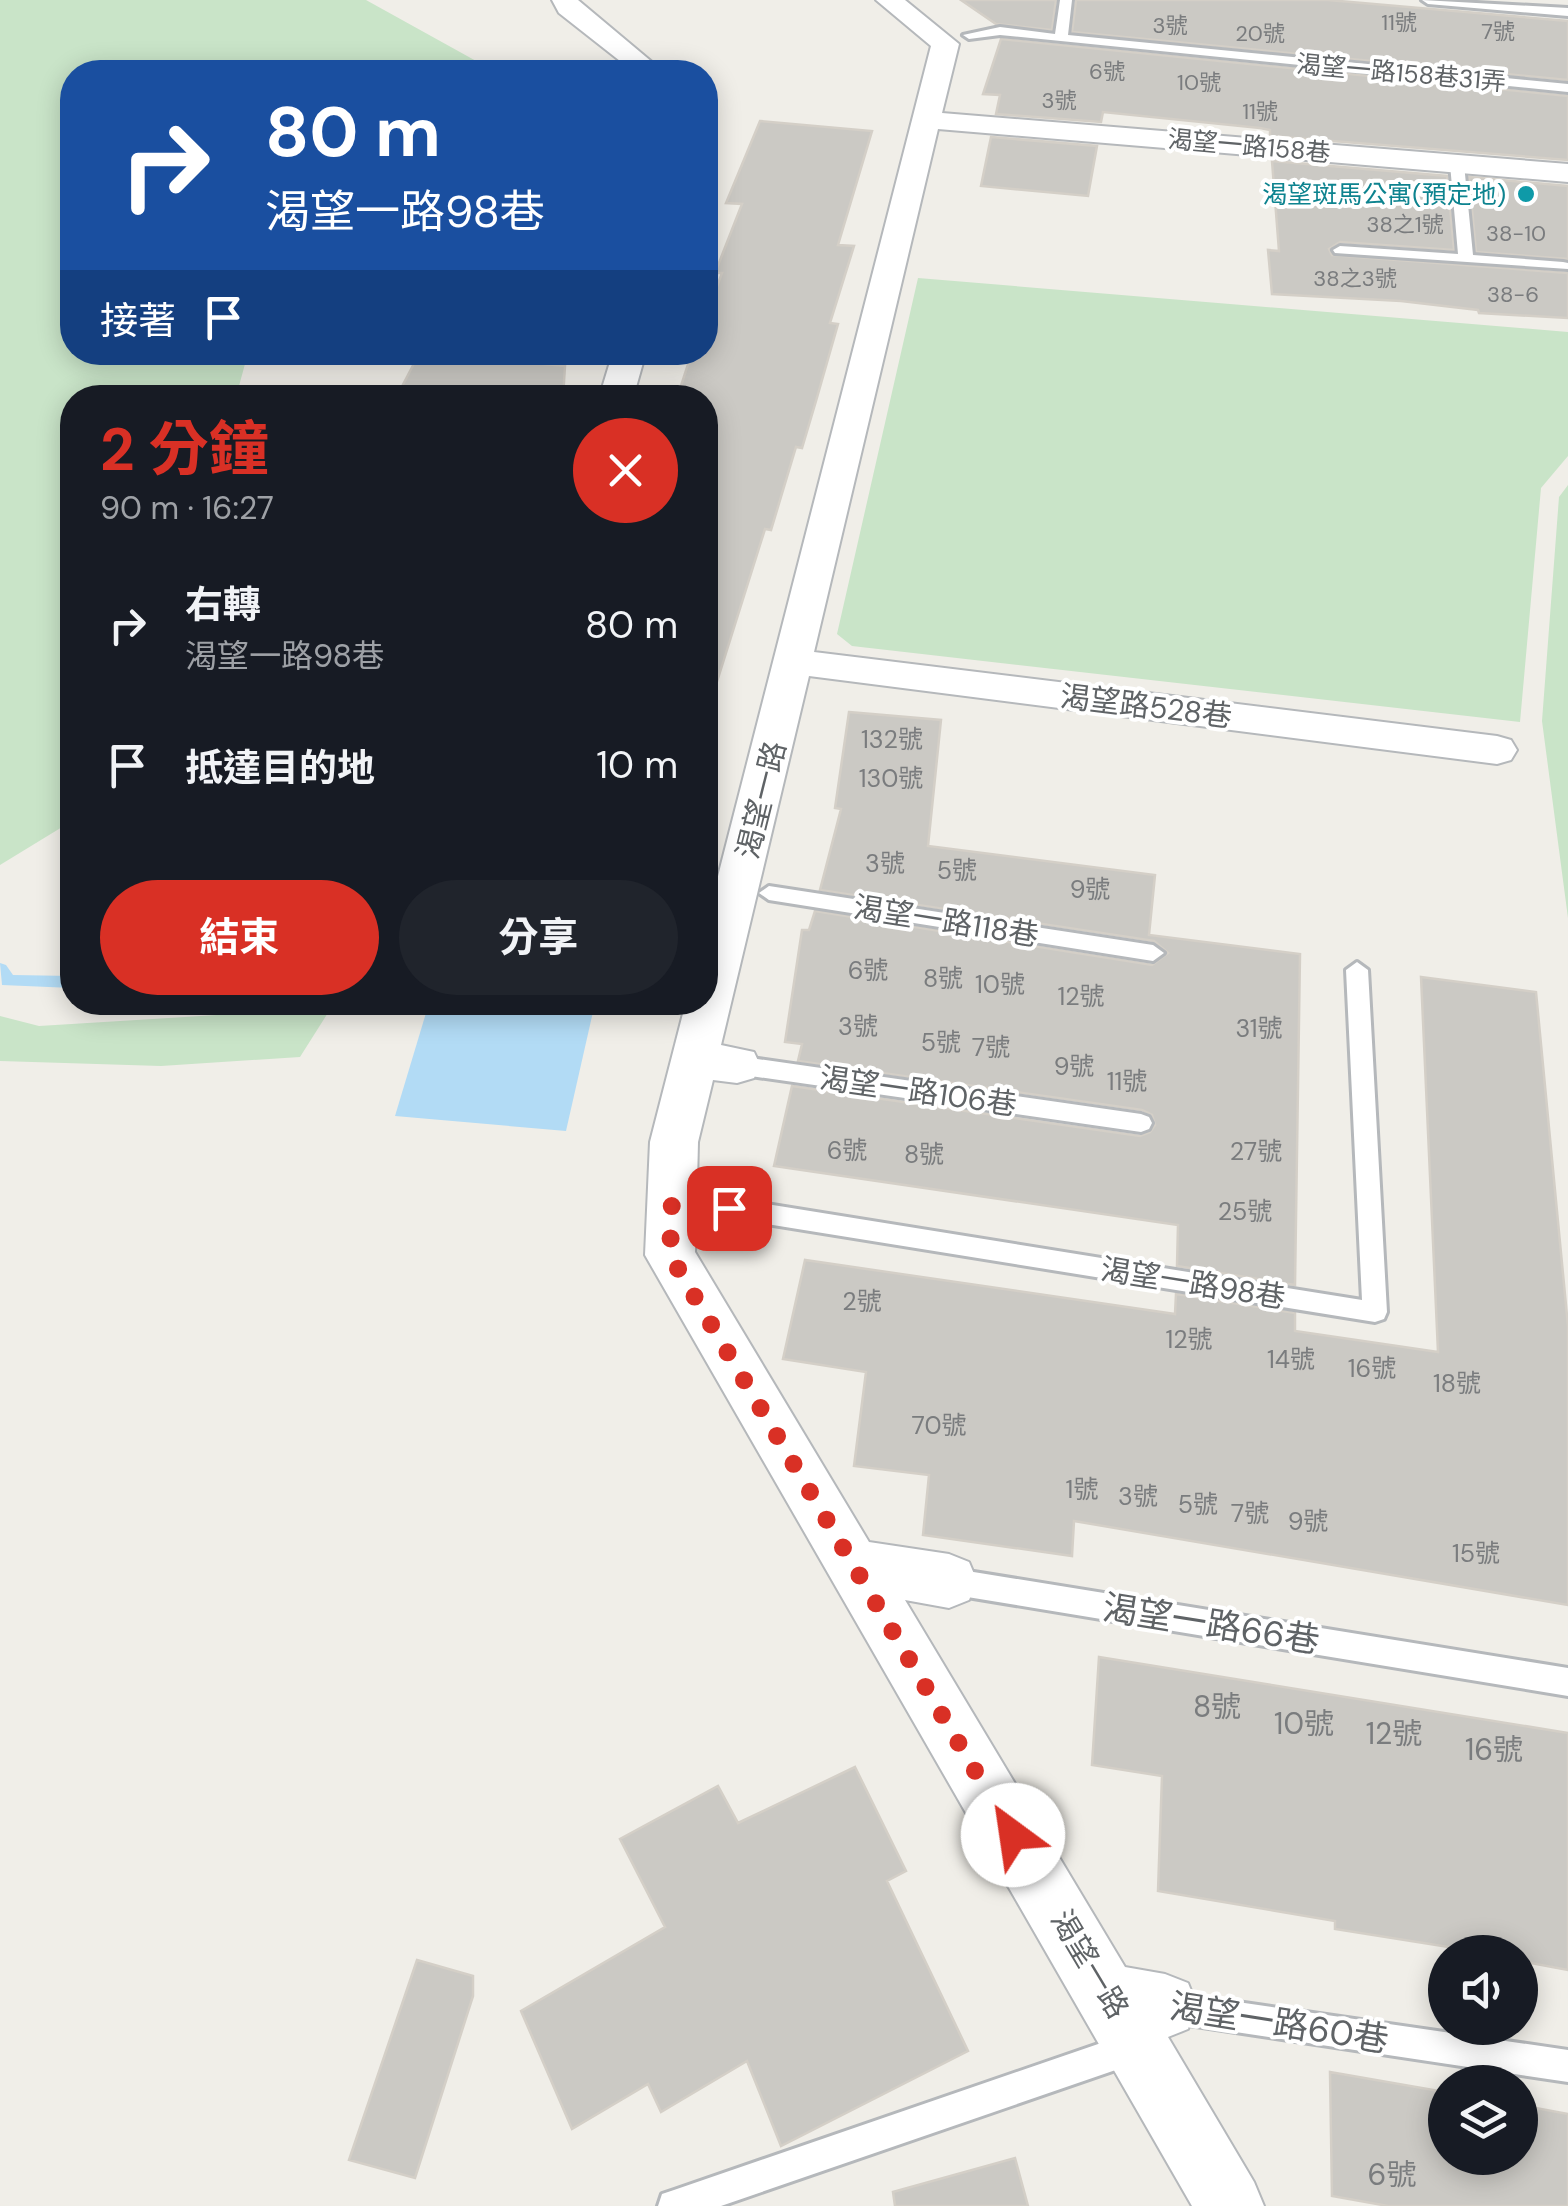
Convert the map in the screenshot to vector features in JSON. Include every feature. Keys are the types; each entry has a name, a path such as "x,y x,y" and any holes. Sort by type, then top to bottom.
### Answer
{"street":[{"path":"565,0 568,7 635,60"},
{"path":"889,0 955,37"},
{"name":"渴望一路","path":"955,37 945,44 795,662 754,891 716,1062 674,1142 670,1255 855,1566 1138,2016 1230,2206"},
{"name":"渴望一路158巷","path":"929,120 1568,173"},
{"name":"渴望路528巷","path":"795,662 1497,750"},
{"name":"渴望一路98巷","path":"672,1199 729,1208"},
{"name":"渴望一路66巷","path":"855,1566 949,1582"}],"lane":[{"path":"1062,38 1066,0"},
{"path":"1428,0 1568,12"},
{"name":"渴望一路158巷31弄","path":"955,37 1000,32 1568,88"},
{"path":"1457,164 1466,258"},
{"path":"1340,250 1563,266"},
{"name":"渴望一路118巷","path":"754,891 1153,953"},
{"name":"渴望一路98巷","path":"729,1208 1375,1312 1357,970"},
{"name":"渴望一路106巷","path":"716,1062 1141,1123"},
{"name":"渴望一路66巷","path":"949,1582 1568,1682"},
{"path":"674,2206 1138,2016"},
{"name":"渴望一路60巷","path":"1138,2016 1568,2066"}],"green space":[{"path":"0,0 366,0 474,60 60,60 60,365 245,365 239,385 60,385 60,828 0,865"},
{"path":"918,278 1568,332 1568,456 1541,488 1520,722 852,646 837,634"},
{"path":"1568,485 1568,918 1542,721 1559,497"},
{"path":"217,1015 327,1015 300,1057 161,1066 0,1061 0,1016 39,1026"}],"water":[{"path":"425,1015 592,1015 566,1131 395,1116"}],"building":[{"path":"961,0 1056,0 1052,30 996,24"},
{"path":"1076,0 1328,0 1568,21 1568,80 1072,32"},
{"path":"1001,39 1568,96 1568,160 1270,136 1270,130 1260,128 1103,112 1101,122 996,114 1000,95 983,94"},
{"path":"760,121 872,131 838,245 854,246 830,323 838,324 802,448 796,447 771,530 765,529 718,678 718,385 681,385 688,365 718,365 718,284 722,273 718,273 718,265 742,204 726,203"},
{"path":"991,137 1097,146 1088,196 981,186"},
{"path":"1272,161 1447,176 1454,250 1340,242 1329,249 1332,255 1568,273 1568,318 1479,313 1401,301 1272,294 1268,250 1279,251"},
{"path":"1469,177 1568,186 1568,259 1476,252"},
{"path":"413,365 565,366 564,385 403,385"},
{"path":"849,712 941,720 928,846 1155,875 1149,935 1300,954 1295,1285 1177,1266 1178,1225 774,1166 792,1086 1140,1136 1155,1125 1152,1115 1142,1110 798,1061 802,1044 785,1042 802,930 809,930 815,911 1152,965 1168,953 1154,941 820,890 841,809 835,808"},
{"path":"1421,977 1536,992 1568,1326 1568,1605 1074,1521 1072,1556 923,1535 929,1475 854,1466 866,1372 783,1359 805,1260 1175,1314 1176,1294 1295,1313 1295,1331 1438,1352"},
{"path":"1099,1657 1568,1733 1568,1970 1538,1964 1538,1935 1428,1935 1428,1944 1335,1929 1335,1921 1158,1891 1162,1776 1092,1765"},
{"path":"855,1767 906,1871 887,1881 968,2051 781,2146 747,2061 661,2112 648,2084 572,2129 521,2011 665,1927 620,1839 718,1786 738,1823"},
{"path":"417,1960 473,1976 473,1996 415,2178 349,2160"},
{"path":"1330,2072 1428,2089 1428,2175 1538,2175 1538,2108 1568,2114 1568,2206 1388,2206 1332,2196"},
{"path":"1015,2158 1028,2206 895,2206 893,2192"}],"waterway":[{"path":"0,969 8,981 60,982"}],"place":[{"name":"渴望斑馬公寓(預定地)","path":"1526,194"}],"route":[{"path":"729,1208 672,1199 670,1255 1013,1835"}]}
